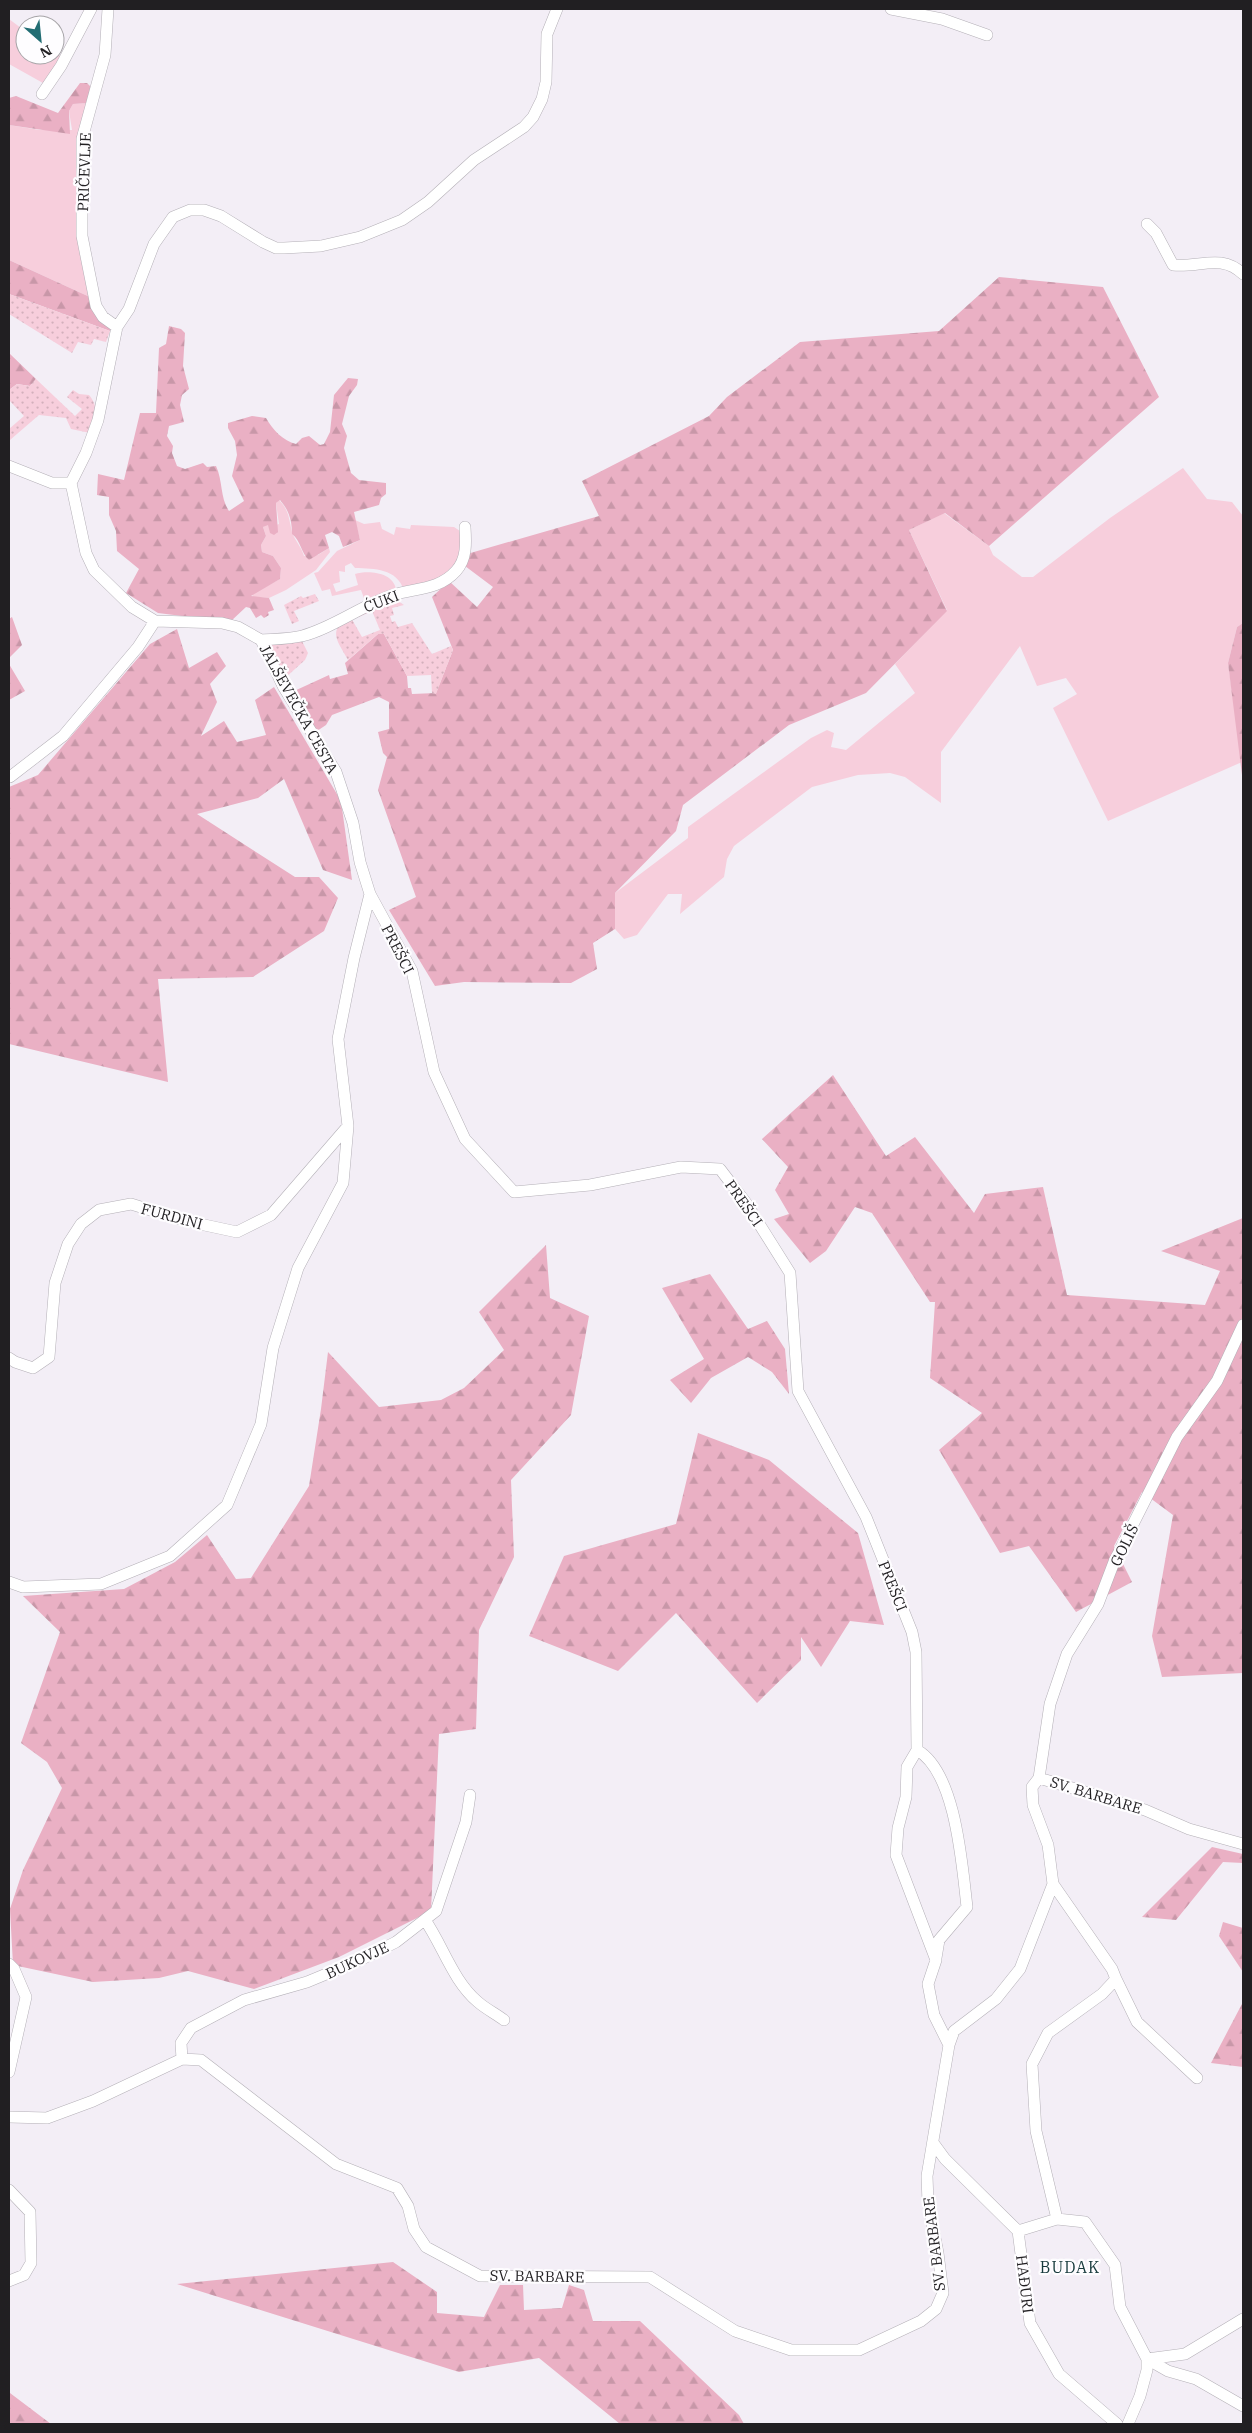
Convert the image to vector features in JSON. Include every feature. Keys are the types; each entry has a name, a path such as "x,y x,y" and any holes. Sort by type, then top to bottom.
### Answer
{"street":[{"path":"42,94 60,66 91,9"},
{"name":"PRIČEVLJE","path":"108,9 105,55 82,139 82,236 96,306 103,317 117,327"},
{"path":"9,466 52,483 71,483 86,453 98,420 117,327 137,293 154,244 166,225 180,213 190,210 204,210 221,216 276,248 321,246 360,237 402,220 428,202 474,160 524,127 533,117 542,99 546,82 547,34 557,9"},
{"path":"891,9 942,19 987,35"},
{"path":"1147,224 1156,234 1173,266 1215,261 1229,264 1243,274"},
{"name":"JALŠEVEČKA CESTA","path":"71,483 86,553 94,570 132,607 155,621 222,623 238,626 261,640 283,686 336,772 353,823 360,862 370,894"},
{"name":"ĆUKI","path":"261,640 292,638 312,632 392,595 430,587 444,581 456,571 462,560 466,548 465,528"},
{"path":"10,776 62,736 138,647 155,621"},
{"path":"9,1582 23,1587 101,1584 170,1556 227,1505 261,1424 273,1348 298,1268 343,1183 348,1126 338,1039 354,958 370,894"},
{"name":"PREŠCI","path":"370,894 412,971 434,1072 465,1139 514,1192 590,1185 681,1167 720,1169 746,1203 790,1273 798,1392 866,1516 912,1632 916,1652 917,1750 907,1767 906,1797 898,1828 896,1855 936,1960"},
{"name":"FURDINI","path":"9,1358 14,1362 33,1368 49,1357 55,1283 68,1244 81,1224 99,1210 131,1204 186,1221 237,1232 271,1215 348,1126"},
{"name":"GOLIŠ","path":"1039,1778 1050,1704 1069,1650 1098,1604 1114,1562 1177,1437 1217,1381 1243,1326"},
{"path":"917,1750 928,1756 942,1782 956,1822 968,1907 939,1940 936,1960 928,1984 934,2015 949,2045"},
{"name":"SV. BARBARE","path":"182,2060 202,2060 336,2164 397,2188 408,2206 414,2229 426,2247 480,2276 650,2278 735,2331 792,2350 859,2350 921,2321 936,2309 943,2293 938,2253 928,2203 927,2176 934,2144 949,2045 954,2031 996,1999 1020,1969 1053,1884 1048,1845 1033,1805 1032,1787 1039,1778 1167,1817 1189,1829 1243,1844"},
{"name":"BUKOVJE","path":"182,2060 181,2043 191,2028 244,2000 307,1982 360,1960 396,1942 436,1911 466,1822 470,1795"},
{"path":"1053,1884 1112,1968 1137,2022 1197,2078"},
{"path":"425,1920 437,1937 454,1971 477,2002 504,2020"},
{"path":"9,1964 14,1969 26,1997 9,2072"},
{"path":"1057,2219 1036,2131 1032,2064 1048,2033 1102,1994 1116,1979"},
{"path":"9,2117 47,2118 93,2101 182,2060"},
{"path":"934,2144 945,2159 1018,2231 1057,2219 1085,2222 1115,2265 1120,2307 1147,2359 1147,2370 1140,2396 1128,2424"},
{"path":"9,2190 30,2212 31,2220 29,2244 31,2263 24,2275 9,2281"},
{"name":"HAĐURI","path":"1018,2231 1030,2323 1059,2374 1117,2424"},
{"path":"1147,2359 1185,2354 1243,2319"},
{"path":"1147,2359 1168,2371 1196,2378 1243,2406"}],"shaded area":[{"path":"9,19 15,24 15,65 56,65 43,83 9,64"},
{"path":"88,103 79,135 92,298 9,260 9,125 40,130 72,130 69,111 73,104"},
{"path":"9,294 110,331 106,342 94,339 91,345 78,342 72,353 9,314"},
{"path":"36,379 75,416 82,409 67,397 73,390 79,394 89,395 95,409 95,418 90,433 71,429 66,418 39,415 10,440 9,429 24,416 9,400 9,390 17,384 30,386"},
{"path":"1183,468 1207,499 1232,502 1243,516 1243,623 1237,627 1228,663 1242,762 1108,821 1053,708 1077,694 1066,678 1037,686 1020,646 941,752 941,803 905,777 890,773 858,775 812,787 734,846 727,859 724,877 680,914 682,894 668,894 637,935 624,939 615,929 615,893 688,838 688,827 811,738 827,730 834,733 831,747 846,750 915,693 895,664 947,610 909,530 944,513 989,546 993,555 1022,577 1033,577 1110,518"},
{"path":"279,500 287,511 293,534 304,556 318,555 329,548 330,552 316,570 286,590 269,598 253,597 252,594 280,579 281,568 273,556 262,552 261,545 266,536 263,527 268,524 270,527 279,524 276,503"},
{"path":"355,520 364,524 380,522 382,529 394,535 396,527 410,529 411,525 454,527 463,533 461,558 442,579 404,590 396,577 384,571 355,568 351,563 345,566 345,572 339,571 340,582 333,584 336,592 358,585 355,574 366,572 385,576 394,583 396,589 366,604 361,590 332,596 330,589 322,591 314,573 318,572 337,551 360,540"},
{"path":"315,594 319,601 294,611 299,621 292,624 284,605 301,596 303,598"},
{"path":"395,599 404,605 392,608 394,615 390,616 392,622 395,621 398,627 412,623 432,654 451,646 453,650 436,694 432,693 431,675 407,676 384,634 378,634 348,660 338,641 336,631 338,626 350,616 362,637 380,630 372,611 359,617 358,613"},
{"path":"301,639 308,653 305,660 285,678 268,643"}],"green space":[{"path":"80,83 87,83 92,88 88,103 73,104 69,111 70,134 9,125 9,98 16,96 58,113"},
{"path":"9,260 92,298 112,327 110,331 9,294"},
{"path":"999,277 1103,287 1159,397 989,546 945,513 909,530 947,611 866,693 789,725 683,805 676,831 615,893 615,929 593,943 597,969 571,983 464,982 435,986 389,910 416,897 378,790 387,757 383,753 378,732 389,729 389,702 379,697 332,715 326,725 317,731 292,692 329,675 330,679 348,674 345,663 378,634 384,634 407,676 408,688 411,688 412,694 436,693 453,650 432,597 449,581 477,607 493,587 465,566 467,554 599,516 582,481 709,416 727,397 800,342 939,331"},
{"path":"169,326 181,329 185,333 183,366 189,389 182,395 180,405 184,422 169,426 167,436 173,446 172,453 177,466 185,469 203,463 207,467 216,466 224,501 229,511 244,501 232,476 237,455 235,441 228,428 228,423 252,416 266,418 279,434 291,443 296,444 302,438 309,436 320,445 324,444 330,432 334,395 348,378 358,379 357,385 349,396 342,424 347,436 344,448 351,473 359,480 386,483 386,494 381,498 379,505 354,512 360,540 343,547 339,536 332,532 325,535 329,548 309,560 292,534 291,520 286,508 280,500 276,503 278,532 274,535 270,533 268,525 263,527 266,536 261,545 262,552 273,556 281,568 280,579 251,596 269,598 274,610 268,612 269,615 264,618 261,615 256,618 250,608 246,607 230,622 158,613 126,593 139,569 117,551 116,531 109,515 109,497 97,495 98,474 124,480 140,413 156,413 159,348 166,344"},
{"path":"9,353 36,379 30,386 17,384 9,390"},
{"path":"12,617 22,645 9,658 9,619"},
{"path":"1243,623 1243,783 1228,663 1237,627"},
{"path":"177,629 189,668 217,652 226,666 210,684 217,702 201,736 224,721 237,742 266,735 255,700 274,687 341,801 352,880 323,870 284,779 258,798 197,814 295,877 319,877 338,898 324,931 253,977 158,979 168,1082 9,1044 9,787 38,775 150,644"},
{"path":"9,664 25,691 9,700"},
{"path":"833,1075 886,1156 915,1137 974,1213 985,1194 1043,1187 1067,1295 1205,1305 1220,1271 1161,1251 1243,1218 1243,1673 1162,1677 1152,1636 1173,1515 1142,1492 1114,1546 1132,1582 1076,1612 1029,1546 1000,1553 939,1450 982,1413 930,1378 935,1302 930,1302 872,1213 855,1207 826,1251 810,1263 774,1219 789,1214 775,1190 788,1167 762,1139"},
{"path":"546,1245 550,1298 589,1316 571,1415 511,1480 514,1557 479,1630 476,1729 439,1734 431,1911 339,1957 254,1989 188,1971 159,1978 93,1982 13,1965 10,1909 23,1870 62,1788 47,1762 21,1743 60,1632 23,1596 124,1589 175,1562 207,1535 236,1579 251,1578 309,1486 328,1352 379,1407 441,1400 464,1388 504,1350 479,1312"},
{"path":"710,1274 748,1329 767,1321 785,1349 789,1394 772,1372 748,1357 711,1378 691,1403 670,1380 704,1359 662,1288"},
{"path":"698,1433 769,1460 858,1533 884,1625 850,1621 821,1667 801,1637 801,1660 757,1703 676,1613 618,1671 529,1636 564,1556 676,1524"},
{"path":"1212,1847 1243,1854 1243,1863 1223,1862 1176,1920 1142,1917"},
{"path":"1223,1922 1243,1928 1243,1972 1219,1936"},
{"path":"1243,2002 1243,2067 1211,2063"},
{"path":"393,2262 437,2292 437,2313 484,2317 500,2285 523,2285 524,2310 562,2308 569,2285 584,2290 593,2321 640,2321 739,2415 744,2424 620,2424 539,2358 459,2372 177,2284"},
{"path":"10,2393 51,2424 9,2424"}],"district":[{"name":"BUDAK","path":"1070,2267"}]}
